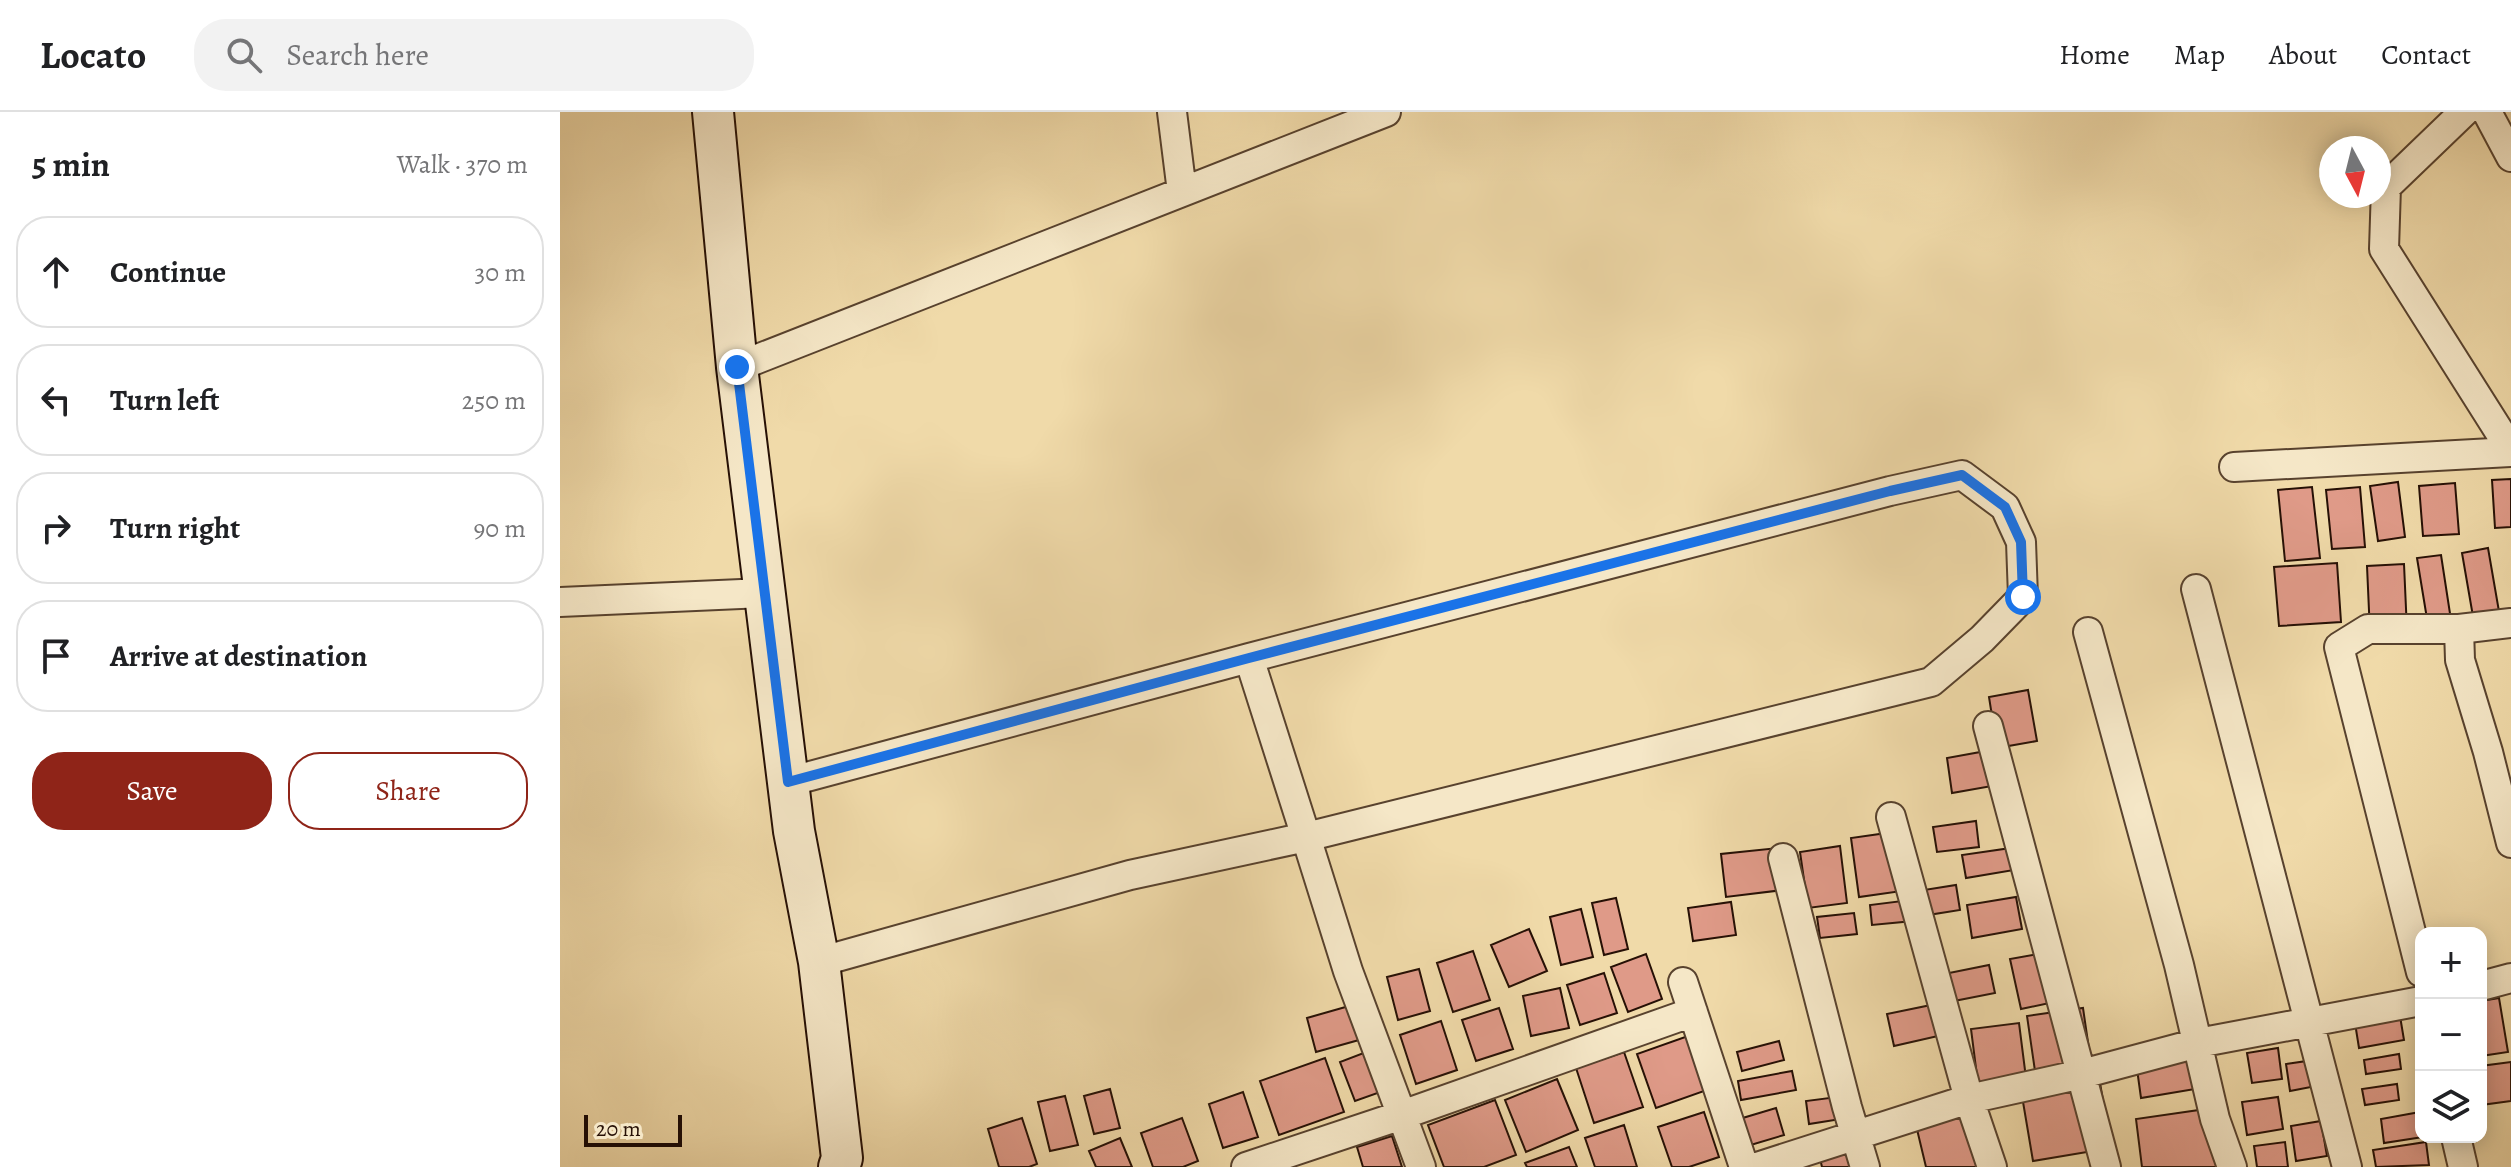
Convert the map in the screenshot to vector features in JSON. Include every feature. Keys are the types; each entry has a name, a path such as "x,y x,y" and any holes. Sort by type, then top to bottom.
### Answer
{"street":[{"path":"713,112 737,367 794,831 819,962 842,1158 839,1167"},
{"path":"1172,112 1182,192"},
{"path":"737,367 1386,112"},
{"path":"2234,467 2511,451 2384,249 2386,187 2464,112"},
{"path":"2487,112 2511,157"},
{"path":"788,782 1249,658 1890,491 1962,475 2005,507 2021,542 2023,597 1982,639 1931,682 1306,837 1130,875 819,962"},
{"path":"2196,589 2347,1167"},
{"path":"560,602 764,593"},
{"path":"2415,948 2339,647 2368,629 2459,629 2511,623"},
{"path":"2459,629 2460,660 2488,752 2502,778 2511,843"},
{"path":"2088,632 2179,965 2215,1119 2232,1167"},
{"path":"1249,658 1348,971 1421,1167"},
{"path":"1988,726 2106,1167"},
{"path":"1891,817 1969,1099 1992,1167"},
{"path":"1783,858 1865,1167"},
{"path":"2487,984 2511,978"},
{"path":"1683,982 1744,1167"},
{"path":"1757,1167 1969,1099 2082,1074 2198,1043 2415,1002"},
{"path":"1246,1167 1693,1012"},
{"path":"2457,1143 2463,1167"}],"building":[{"path":"2511,479 2511,527 2495,528 2492,480"},
{"path":"2398,482 2405,537 2378,541 2370,486"},
{"path":"2455,483 2459,534 2423,536 2419,486"},
{"path":"2312,487 2320,558 2285,561 2278,490"},
{"path":"2360,487 2365,547 2332,549 2326,490"},
{"path":"2488,548 2501,623 2475,628 2462,553"},
{"path":"2441,555 2453,633 2430,637 2417,558"},
{"path":"2337,563 2341,622 2279,626 2274,567"},
{"path":"2404,564 2407,631 2370,633 2367,566"},
{"path":"2028,690 2037,741 1997,748 1989,697"},
{"path":"1986,751 1992,786 1952,793 1947,758"},
{"path":"1976,821 1979,847 1937,852 1933,827"},
{"path":"1894,832 1902,891 1859,897 1851,838"},
{"path":"1840,846 1847,903 1808,908 1800,852"},
{"path":"1778,848 1783,890 1726,897 1721,854"},
{"path":"2011,848 2014,870 1966,878 1962,855"},
{"path":"1956,885 1960,910 1928,915 1924,890"},
{"path":"2016,897 2022,929 1972,938 1967,905"},
{"path":"1616,898 1628,949 1604,955 1592,903"},
{"path":"1910,900 1913,921 1872,925 1870,905"},
{"path":"1731,902 1736,935 1693,941 1688,908"},
{"path":"1581,909 1593,957 1561,965 1550,917"},
{"path":"1854,913 1857,934 1820,938 1817,917"},
{"path":"1529,929 1547,971 1509,987 1491,945"},
{"path":"1473,951 1490,1000 1453,1012 1437,963"},
{"path":"2049,952 2059,1001 2021,1009 2010,959"},
{"path":"1646,954 1662,999 1628,1012 1611,967"},
{"path":"1989,965 1995,993 1954,1001 1949,973"},
{"path":"1419,969 1430,1011 1398,1020 1387,977"},
{"path":"1604,973 1617,1013 1580,1025 1567,985"},
{"path":"1560,988 1569,1028 1531,1036 1523,996"},
{"path":"2499,998 2508,1052 2487,1055 2487,1000"},
{"path":"1931,1005 1938,1036 1894,1046 1887,1014"},
{"path":"1349,1006 1359,1040 1316,1052 1307,1018"},
{"path":"1499,1008 1513,1049 1476,1061 1462,1020"},
{"path":"2083,1008 2091,1063 2035,1071 2027,1016"},
{"path":"2400,1016 2404,1040 2359,1048 2355,1023"},
{"path":"1441,1021 1457,1070 1416,1084 1400,1035"},
{"path":"2019,1023 2026,1078 1978,1084 1971,1029"},
{"path":"1688,1036 1707,1090 1656,1108 1637,1054"},
{"path":"1779,1041 1784,1060 1742,1071 1737,1052"},
{"path":"2278,1048 2282,1079 2252,1083 2247,1053"},
{"path":"1374,1049 1389,1089 1355,1101 1340,1062"},
{"path":"1624,1052 1643,1107 1594,1123 1576,1068"},
{"path":"2399,1054 2401,1069 2366,1074 2364,1060"},
{"path":"2208,1057 2213,1086 2141,1098 2137,1069"},
{"path":"1325,1058 1344,1112 1279,1135 1260,1081"},
{"path":"2307,1061 2311,1087 2290,1091 2286,1064"},
{"path":"2511,1062 2511,1101 2487,1104 2487,1065"},
{"path":"1792,1071 1796,1090 1741,1100 1738,1081"},
{"path":"2099,1077 2111,1148 2033,1161 2021,1090"},
{"path":"1557,1079 1578,1130 1526,1152 1505,1100"},
{"path":"2397,1084 2399,1100 2365,1105 2362,1089"},
{"path":"1110,1089 1120,1128 1094,1134 1084,1096"},
{"path":"1243,1092 1258,1137 1223,1148 1209,1104"},
{"path":"1065,1096 1078,1145 1050,1151 1038,1102"},
{"path":"1837,1097 1841,1119 1809,1124 1806,1101"},
{"path":"2278,1097 2283,1129 2247,1135 2242,1102"},
{"path":"1495,1100 1516,1155 1484,1167 1444,1167 1428,1125"},
{"path":"2227,1106 2235,1167 2142,1167 2136,1119"},
{"path":"1776,1108 1784,1135 1744,1147 1736,1120"},
{"path":"1971,1108 1985,1167 1926,1167 1915,1121"},
{"path":"1704,1112 1719,1157 1689,1167 1672,1167 1658,1127"},
{"path":"2415,1113 2415,1138 2384,1143 2381,1119"},
{"path":"1022,1118 1037,1164 999,1167 988,1129"},
{"path":"1182,1118 1198,1161 1183,1167 1153,1167 1141,1133"},
{"path":"2321,1121 2327,1156 2296,1161 2291,1126"},
{"path":"1624,1125 1637,1167 1595,1167 1585,1138"},
{"path":"1392,1136 1402,1167 1363,1167 1357,1147"},
{"path":"1120,1138 1132,1167 1096,1167 1089,1151"},
{"path":"1859,1140 1854,1167 1822,1167 1818,1150"},
{"path":"2285,1142 2288,1167 2257,1167 2254,1146"},
{"path":"2426,1143 2429,1165 2376,1167 2373,1150"},
{"path":"1569,1147 1577,1167 1527,1167 1525,1163"}],"route":[{"path":"737,367 788,782 1249,658 1890,491 1962,475 2005,507 2021,542 2023,597"}]}
